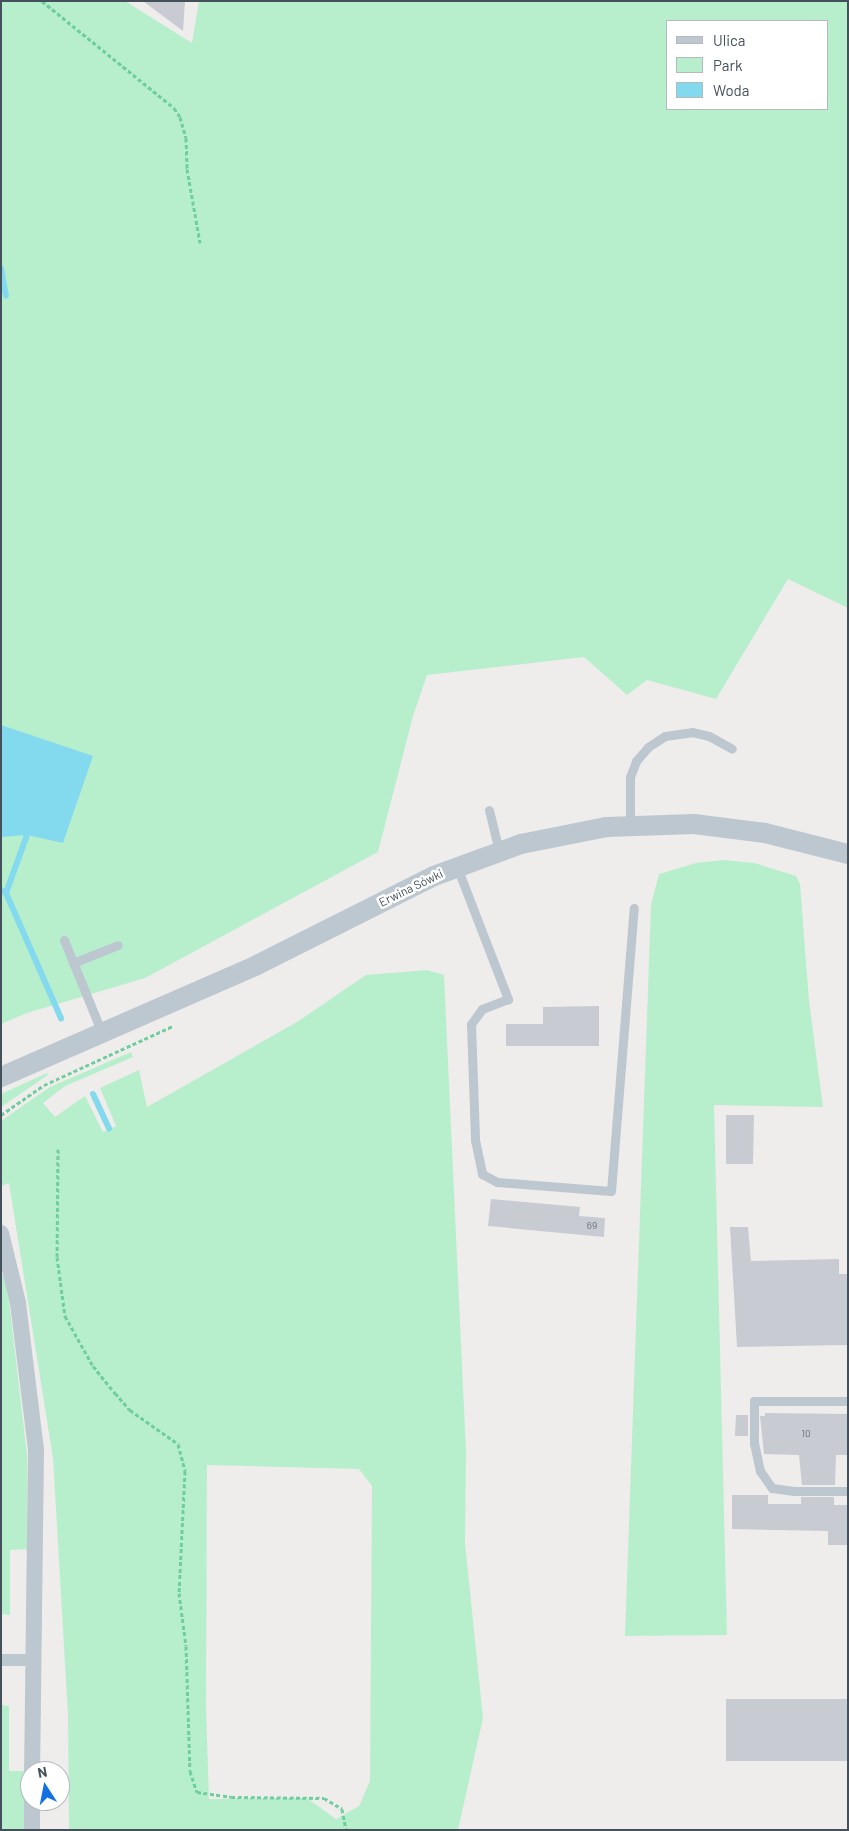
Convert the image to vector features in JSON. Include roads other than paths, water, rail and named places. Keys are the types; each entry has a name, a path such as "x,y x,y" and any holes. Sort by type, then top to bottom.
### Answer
{"street":[{"name":"Erwina Sówki","path":"1,1077 257,965 456,866 499,850 578,831 630,825 694,824 740,828 792,838 848,854"},
{"path":"1,1234 18,1303 36,1450 32,1761"},
{"path":"1,1660 33,1660"},
{"path":"32,1811 32,1830"}],"lane":[{"path":"630,825 630,777 636,761 648,747 665,736 692,732 709,736 732,749"},
{"path":"489,810 499,850"},
{"path":"456,866 508,999 482,1008 471,1024 476,1140 482,1174 497,1182 611,1191 634,908"},
{"path":"64,940 102,1034"},
{"path":"73,963 118,945"},
{"path":"848,1401 754,1401 754,1443 760,1471 772,1488 794,1491 848,1491"}],"water":[{"path":"1,725 93,756 63,843 27,835 1,837"}],"waterway":[{"path":"1,268 6,296"},
{"path":"6,893 27,835"},
{"path":"1,890 6,893 61,1018"},
{"path":"93,1094 109,1129"}]}
